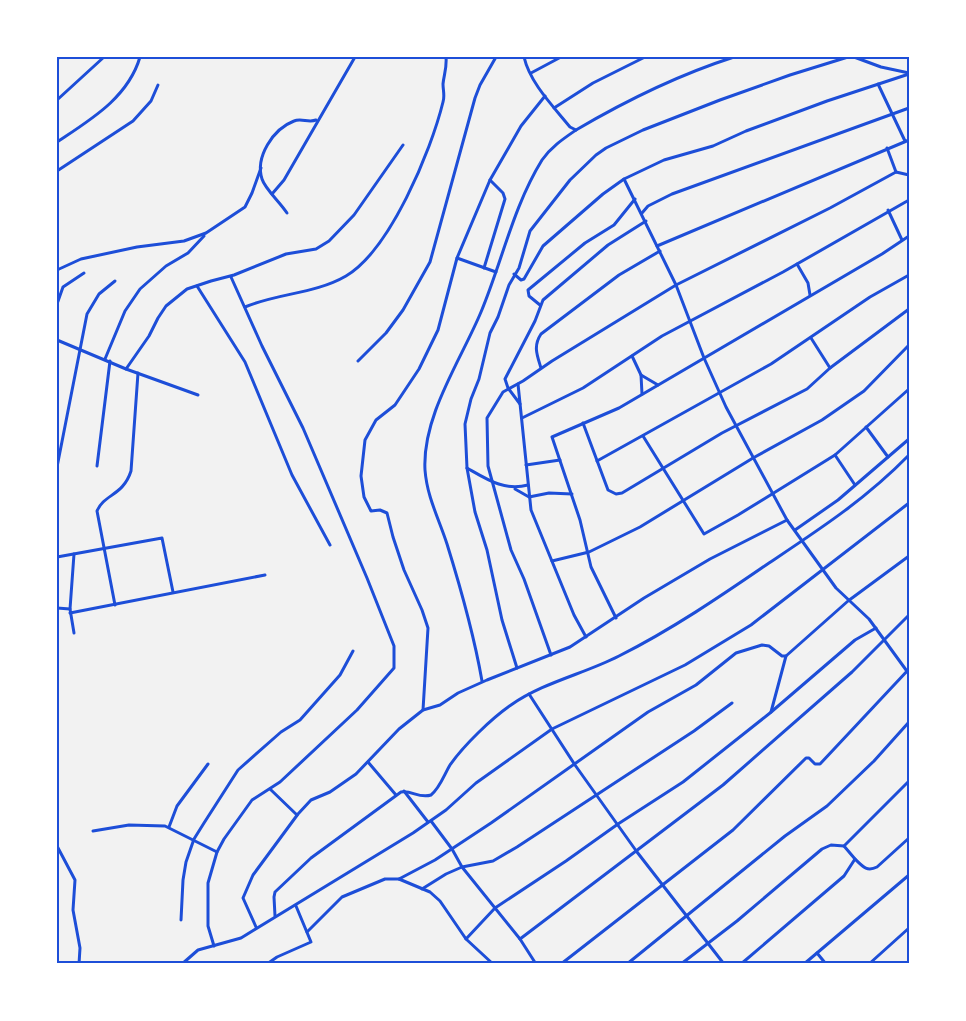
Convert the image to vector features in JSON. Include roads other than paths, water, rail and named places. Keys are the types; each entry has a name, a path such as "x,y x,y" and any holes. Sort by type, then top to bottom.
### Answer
{"street":[{"path":"57,100 104,57"},
{"path":"57,142 109,105 124,88 141,57"},
{"path":"272,194 284,180 355,57"},
{"path":"245,307 272,298 328,286 357,268 370,253 402,208 430,145 444,101 443,83 447,68 446,57"},
{"path":"358,361 386,333 403,310 430,262 475,98 496,57"},
{"path":"524,57 545,96 570,127 576,130"},
{"path":"531,73 561,57"},
{"path":"554,108 593,83 645,57"},
{"path":"482,682 476,646 462,594 430,497 425,459 426,446 441,398 481,312 522,199 543,159 559,141 612,109 668,81 734,57"},
{"path":"517,668 497,601 487,550 475,512 467,468 465,424 466,414 479,379 490,331 514,274 519,268 530,231 570,180 599,152 654,126 790,75 848,57"},
{"path":"854,57 880,67 909,74"},
{"path":"514,274 521,280 524,279 543,246 603,194 624,179 664,160 713,146 746,131 909,74"},
{"path":"657,246 907,140 878,84"},
{"path":"57,171 133,121 152,101 158,85"},
{"path":"423,710 428,628 396,548 387,513 380,510 371,511 364,497 361,476 362,455 365,440 376,420 395,405 419,369 434,339 457,258 490,180 515,136 545,96"},
{"path":"642,213 648,206 672,195 909,108"},
{"path":"97,466 107,360 125,310 140,289 166,266 188,254 206,234 244,207 252,193 263,156 272,138 282,128 295,120 316,121 323,112"},
{"path":"126,369 166,306 180,295 196,285 231,277 268,260 286,254 316,249 328,242 354,215 403,145"},
{"path":"887,148 896,172"},
{"path":"261,168 262,178 287,213"},
{"path":"551,655 524,579 511,550 491,480 487,457 487,418 502,394 508,388 518,384 676,285 830,208 896,172 909,176"},
{"path":"561,964 733,830 806,758 820,764 908,672 876,628 848,601 824,571 787,520 719,392 689,323 676,285 624,179"},
{"path":"484,268 505,199 503,193 490,180"},
{"path":"540,305 529,296 528,290 585,243 614,225 635,199"},
{"path":"522,418 583,388 662,336 797,264 909,200"},
{"path":"888,210 902,240"},
{"path":"520,404 508,388 506,378 535,322 540,305 550,292 608,245 646,221"},
{"path":"57,270 81,259 206,234"},
{"path":"615,618 591,567 572,494 552,437 612,411 882,254 909,236"},
{"path":"541,368 536,343 541,334 619,275 660,251"},
{"path":"457,258 496,272"},
{"path":"797,264 808,283 810,295"},
{"path":"57,304 63,287 84,273"},
{"path":"597,461 771,364 870,297 909,275"},
{"path":"214,946 208,926 208,886 217,852 252,800 270,789 357,710 393,670 394,648 303,428 231,277"},
{"path":"57,467 87,314 93,302 105,288 115,281"},
{"path":"196,285 245,362 292,475 330,545"},
{"path":"583,423 608,490 622,494 735,425 801,393 830,368 909,309"},
{"path":"811,338 830,368"},
{"path":"57,340 126,369 198,395"},
{"path":"552,561 588,552 650,521 836,411 864,391 909,345"},
{"path":"632,356 641,375 642,394"},
{"path":"115,605 97,511 104,501 125,485 131,471 138,373"},
{"path":"641,375 658,385"},
{"path":"518,384 529,497 534,519 574,615 587,637"},
{"path":"643,436 704,534 835,455 909,389"},
{"path":"866,427 888,457"},
{"path":"795,530 855,485 909,439"},
{"path":"835,455 855,485"},
{"path":"275,917 275,892 311,858 396,795 405,791 421,797 431,795 451,764 500,713 529,694 618,657 697,610 804,541 865,497 909,455"},
{"path":"526,465 560,460"},
{"path":"467,468 529,497 549,493 572,494"},
{"path":"514,488 528,485"},
{"path":"182,964 197,951 238,940 429,822 476,783 552,729 696,659 751,625 824,571 909,503"},
{"path":"256,927 244,902 244,894 253,875 297,815 311,800 330,792 356,774 399,729 423,710 440,705 458,693 551,655 587,637 710,559 787,520"},
{"path":"57,557 106,550 162,538 174,592"},
{"path":"74,554 70,611 74,633"},
{"path":"770,713 775,688 786,656 848,601 909,556"},
{"path":"57,608 70,611 115,605 265,575"},
{"path":"520,939 723,785 852,672 909,615"},
{"path":"466,939 495,908 683,782 770,713 855,640 876,628"},
{"path":"399,879 452,849 648,712 696,685 736,653 762,645 769,646 779,654 786,656"},
{"path":"181,920 183,880 194,839 238,770 281,732 300,720 340,675 353,651"},
{"path":"529,694 575,765 637,852 724,964"},
{"path":"422,889 462,867 495,860 732,704"},
{"path":"627,964 785,836 826,806 874,761 909,722"},
{"path":"368,762 396,795"},
{"path":"169,827 177,806 208,764"},
{"path":"844,846 909,781"},
{"path":"270,789 297,815"},
{"path":"405,791 452,849 462,867 520,939 536,964"},
{"path":"93,831 125,825 169,827 217,852"},
{"path":"681,964 737,921 822,849 831,845 844,846 864,868 872,870 909,838"},
{"path":"57,846 74,876 73,908 80,948 79,964"},
{"path":"741,964 844,876 855,859"},
{"path":"804,964 909,874"},
{"path":"307,932 342,897 385,879 399,879 430,892 440,901 466,939 493,964"},
{"path":"267,964 277,957 310,943 311,940 296,906"},
{"path":"869,964 909,928"},
{"path":"817,953 826,964"}]}
